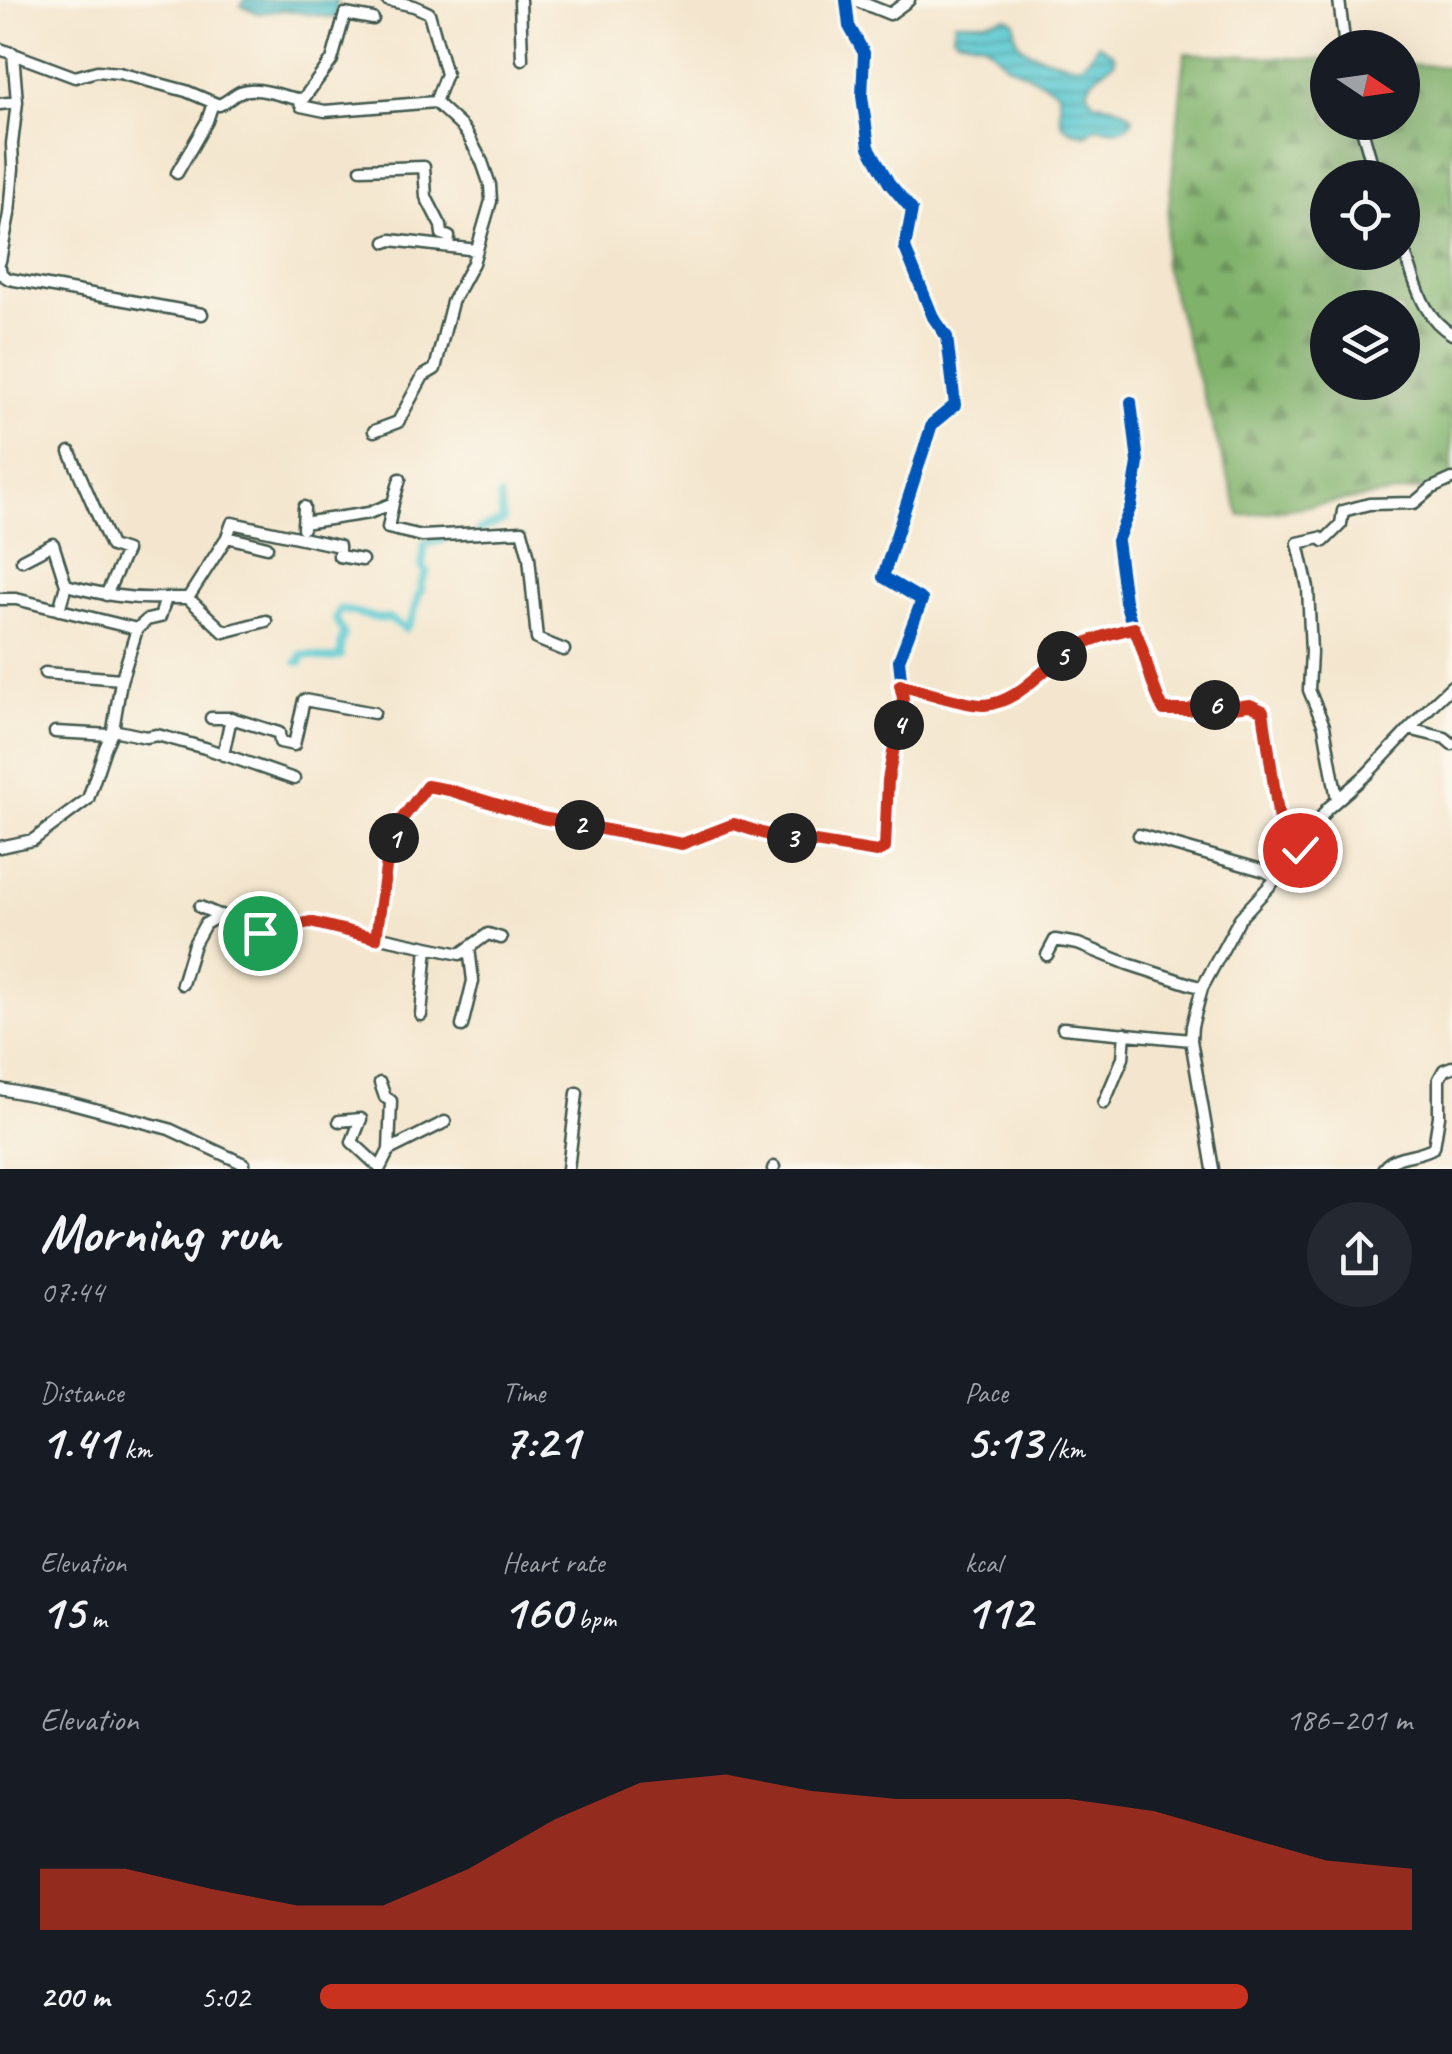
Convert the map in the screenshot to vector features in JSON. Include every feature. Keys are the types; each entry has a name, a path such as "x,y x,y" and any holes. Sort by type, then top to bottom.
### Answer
{"street":[{"path":"388,0 429,14 446,74 435,102"},
{"path":"520,0 522,59"},
{"path":"376,938 387,861 398,824 427,786 542,818 682,844 734,824 765,834 877,852 885,848 888,780 903,698 899,660 922,600 883,577 932,424 955,405 947,338 933,317 905,248 912,210 889,184 869,147 862,96 864,53 849,26 846,0"},
{"path":"855,0 890,14 908,0"},
{"path":"1339,0 1343,30"},
{"path":"0,49 75,77 97,71 118,73 186,91 213,103 224,104 250,90 299,99 304,98 332,60 344,14 373,18"},
{"path":"13,52 17,102 1,274 9,279 202,314"},
{"path":"299,99 301,106 325,111 435,102 464,128 490,185 491,201 473,264 452,302 435,369 423,376 398,422 374,431"},
{"path":"0,104 17,102"},
{"path":"177,173 207,122 213,103"},
{"path":"361,170 424,167 426,197 442,234 449,237 448,246"},
{"path":"386,242 477,250"},
{"path":"1410,270 1417,294 1437,324 1452,334"},
{"path":"1131,402 1138,464 1131,506 1117,541 1125,600 1157,698 1164,710 1189,710 1206,702 1226,708 1250,705 1263,711 1286,868"},
{"path":"70,452 110,546 126,550 106,595"},
{"path":"400,479 388,528 422,536 522,531 537,640 564,650"},
{"path":"1337,799 1324,726 1310,690 1308,600 1298,543 1320,538 1324,542 1341,524 1343,511 1368,504 1414,503 1432,488 1452,479"},
{"path":"303,522 369,514 393,504"},
{"path":"303,538 304,507"},
{"path":"188,598 232,523 339,546 339,556 362,560"},
{"path":"227,537 268,548"},
{"path":"22,560 53,544 66,585 59,610"},
{"path":"66,585 138,600 188,598 224,632 266,621"},
{"path":"0,847 33,840 88,800 112,732 136,630 148,620 160,617 166,598"},
{"path":"0,599 16,599 136,630"},
{"path":"900,685 981,705 1008,700 1065,654 1134,628"},
{"path":"45,673 122,679"},
{"path":"1213,1169 1191,1040 1202,988 1240,918 1286,868 1327,809 1367,774 1452,686"},
{"path":"211,718 230,718 279,733 280,742 294,745 304,700 374,714"},
{"path":"222,755 230,718"},
{"path":"1409,729 1445,738 1452,744"},
{"path":"56,732 157,736 206,748 294,779"},
{"path":"1138,835 1276,877"},
{"path":"200,907 260,933 310,922 460,954 488,934 501,938"},
{"path":"182,984 204,924 221,915"},
{"path":"1047,955 1055,940 1078,944 1202,988"},
{"path":"421,1015 427,947"},
{"path":"462,1026 474,981 468,948"},
{"path":"1063,1028 1191,1040"},
{"path":"1104,1103 1123,1058 1125,1034"},
{"path":"1382,1169 1389,1161 1426,1152 1434,1146 1439,1079 1444,1070 1452,1067"},
{"path":"339,1121 361,1119 352,1142 380,1168 389,1150 392,1101 385,1097 380,1082"},
{"path":"0,1089 68,1102 169,1129 244,1164 243,1169"},
{"path":"568,1169 577,1093"},
{"path":"389,1150 445,1122"}],"green space":[{"path":"1185,53 1310,59 1310,140 1420,140 1420,65 1452,67 1452,485 1240,516 1163,263"}],"water":[{"path":"245,0 337,1 336,18 285,10 258,13 241,6"},
{"path":"1006,17 1015,22 1021,46 1041,56 1083,63 1098,44 1114,54 1115,61 1087,89 1093,102 1115,106 1129,114 1133,118 1130,124 1118,130 1096,127 1086,135 1067,128 1061,120 1057,90 1007,64 984,43 953,35 955,22 986,22"}],"waterway":[{"path":"479,530 503,521 500,497"},
{"path":"297,662 301,662 301,655 329,659 341,656 344,635 336,619 340,609 391,619 405,629 427,572 422,567 425,543 446,537"}],"cycle path":[{"path":"376,937 387,861 398,824 427,787 542,818 682,844 734,824 765,834 877,853 885,848 888,779 903,698 899,660 922,600 883,577 932,424 955,405 947,337 933,317 905,248 912,210 889,183 869,147 862,96 864,53 849,26 846,0"},
{"path":"1131,402 1138,463 1131,506 1117,541 1133,628 1164,710 1189,710 1206,702 1226,708 1250,705 1263,711 1286,868"}],"route":[{"path":"260,933 310,922 376,938 387,861 398,824 427,786 542,818 682,844 734,824 765,834 877,852 885,848 888,780 903,698 900,685 981,705 1008,700 1065,654 1134,628 1164,710 1189,710 1206,702 1226,708 1250,705 1263,711 1286,868 1300,850"}]}
